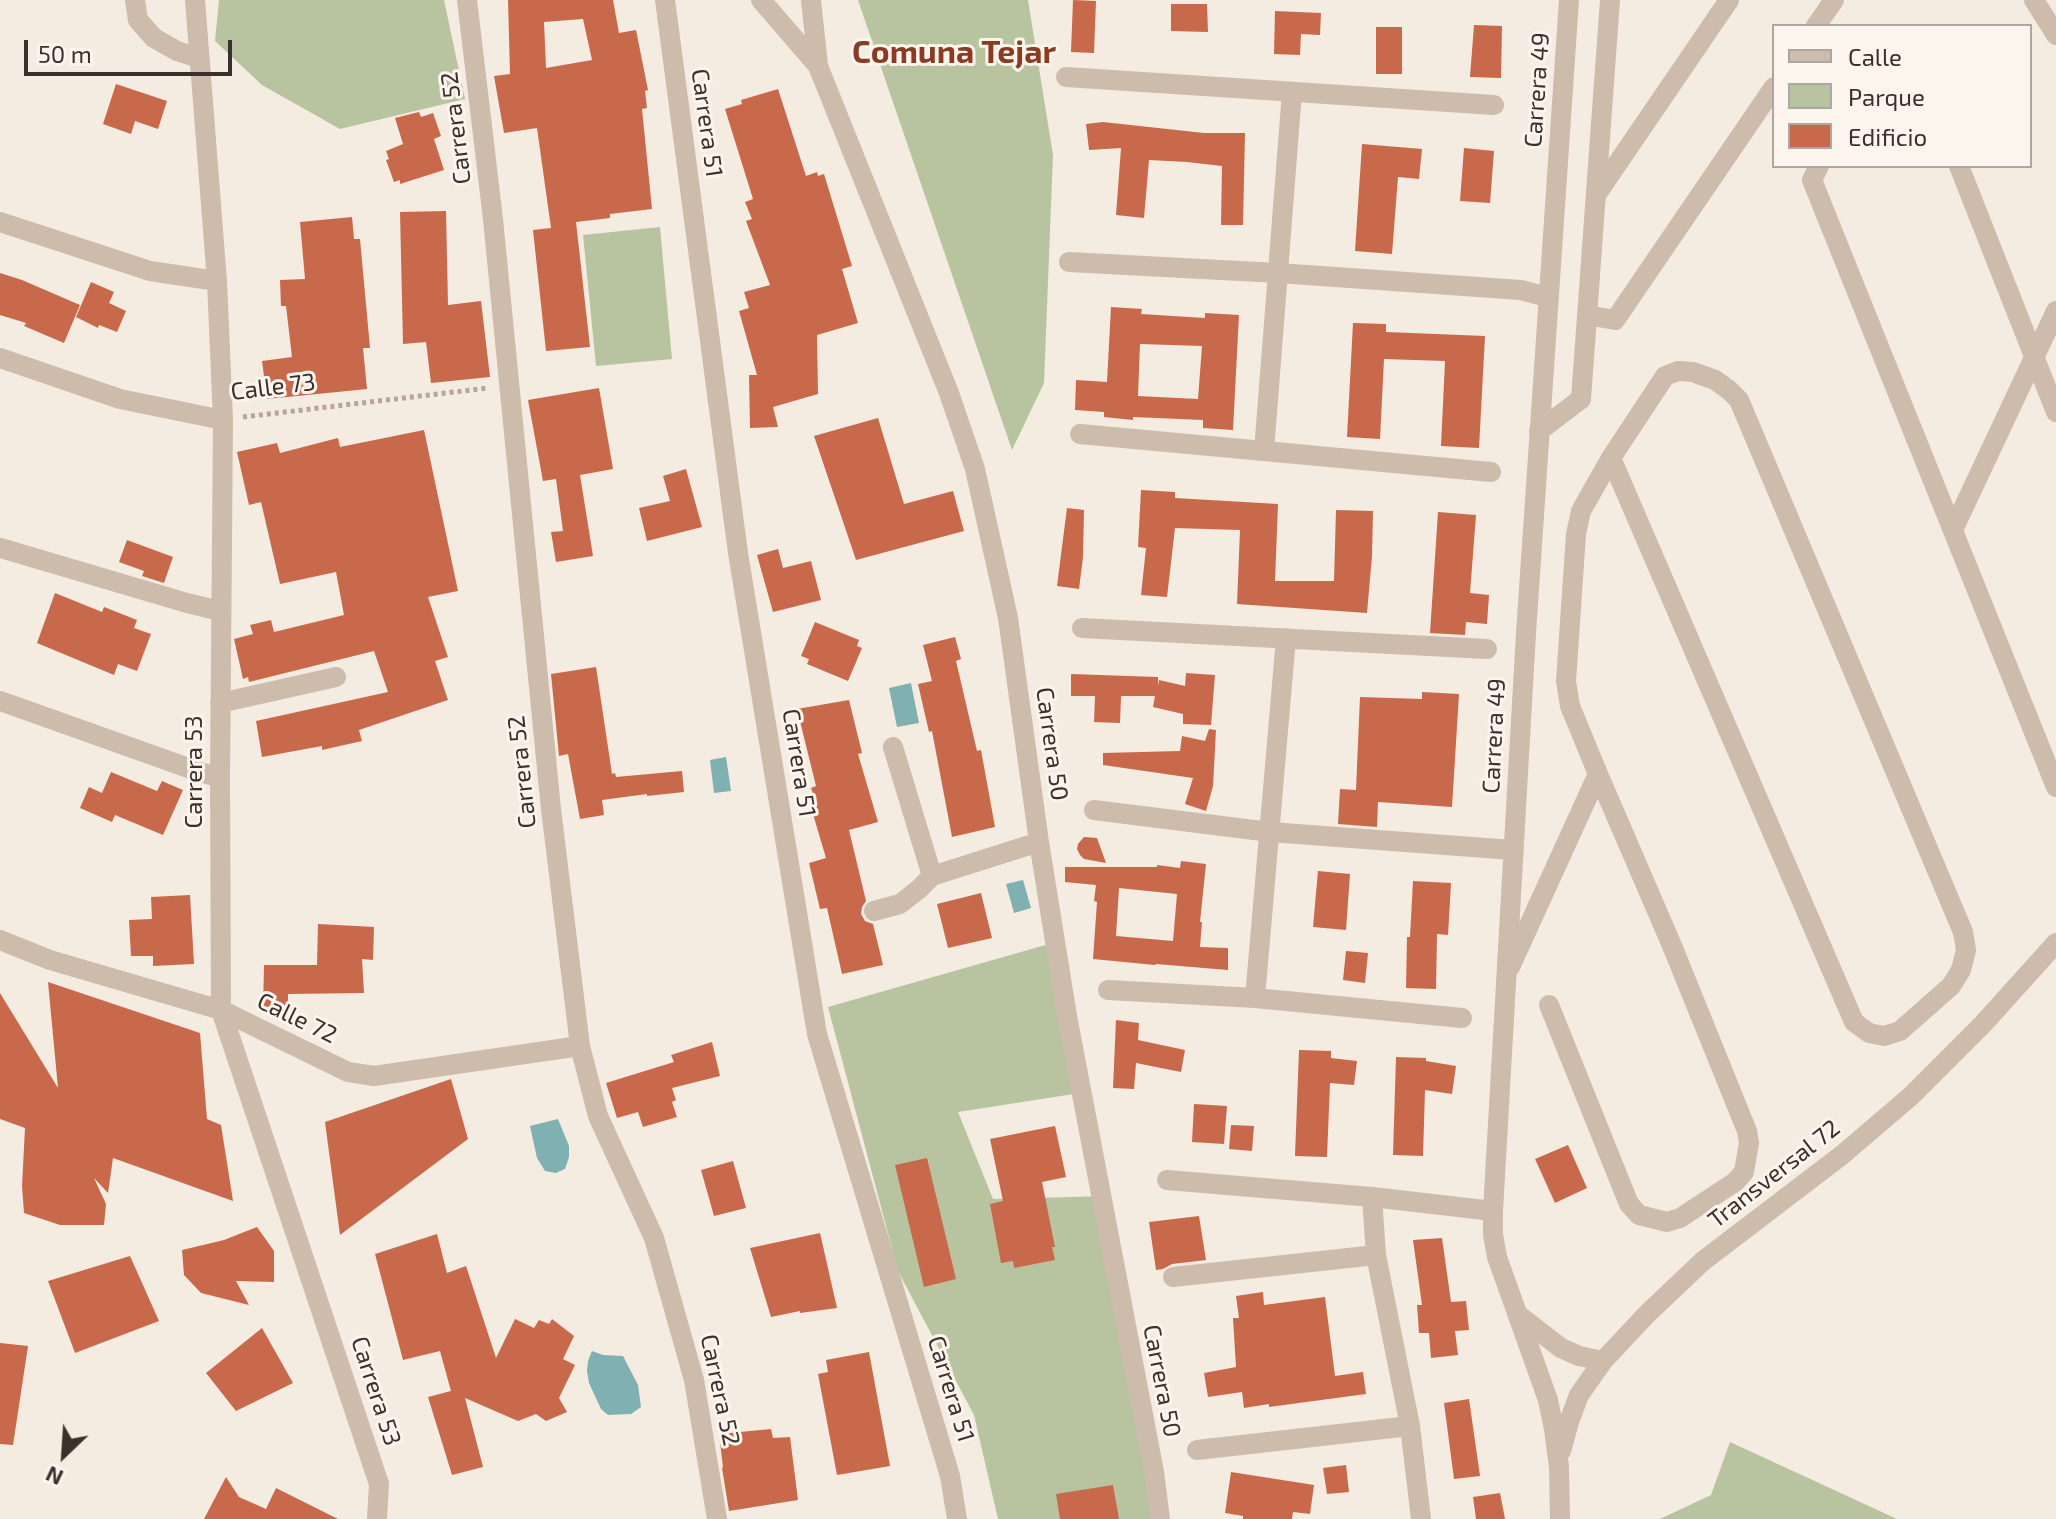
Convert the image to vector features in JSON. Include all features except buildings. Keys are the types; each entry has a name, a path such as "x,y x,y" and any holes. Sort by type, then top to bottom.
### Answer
{"street":[{"path":"135,0 138,20 154,38 177,51 199,58"},
{"name":"Carrera 53","path":"195,0 217,281 223,420 221,1010 379,1484 377,1519"},
{"name":"Carrera 52","path":"467,0 511,386 551,809 580,1046 598,1116 654,1238 694,1380 717,1519"},
{"name":"Carrera 51","path":"665,0 738,553 817,1034 950,1476 957,1519"},
{"path":"761,0 818,66"},
{"name":"Carrera 50","path":"811,0 818,66 949,393 975,469 1008,618 1067,1016 1154,1472 1160,1519"},
{"name":"Carrera 49","path":"1559,1467 1548,1400 1497,1257 1493,1211 1547,297 1569,0"},
{"path":"1539,431 1581,399 1610,0"},
{"path":"1608,26 1626,0"},
{"path":"1596,195 1729,0"},
{"path":"1817,24 1834,0"},
{"path":"2034,0 2056,35"},
{"path":"1066,77 1494,105"},
{"path":"1587,315 1615,320 1772,90"},
{"path":"1264,451 1292,92"},
{"path":"1818,168 1812,180 2056,787"},
{"path":"1960,168 2056,412"},
{"path":"0,222 150,271 217,281"},
{"path":"1069,262 1521,290 1547,297"},
{"path":"1953,530 2056,311"},
{"name":"Calle 73","path":"0,358 120,399 223,420"},
{"path":"1549,1005 1629,1204 1639,1215 1667,1222 1680,1218 1735,1182 1744,1172 1749,1143 1747,1131 1570,706 1566,681 1576,534 1581,511 1611,458 1665,376 1678,371 1693,372 1715,380 1739,400 1963,932 1966,950 1961,970 1951,986 1900,1031 1884,1036 1869,1033 1854,1022 1611,458"},
{"path":"1080,434 1491,472"},
{"path":"1,548 220,611"},
{"path":"1082,628 1487,649"},
{"path":"1255,998 1286,638"},
{"path":"220,703 336,677"},
{"path":"0,701 220,778"},
{"path":"893,747 932,876"},
{"path":"1505,977 1598,774"},
{"path":"1094,810 1270,832 1513,850"},
{"path":"874,911 900,904 932,876 1039,842"},
{"name":"Calle 72","path":"0,940 50,960 221,1010 348,1072 374,1076 580,1046"},
{"name":"Transversal 72","path":"1559,1467 1579,1395 1603,1361 1647,1314 1703,1261 1842,1155 1911,1096 1983,1024 2056,943"},
{"path":"1108,990 1255,998 1462,1018"},
{"path":"1167,1180 1372,1197 1493,1211"},
{"path":"1372,1197 1376,1255 1410,1426 1421,1519"},
{"path":"1173,1277 1376,1255"},
{"path":"1517,1314 1561,1348 1603,1361"},
{"path":"1197,1450 1410,1426"},
{"path":"1559,1467 1560,1519"}],"path":[{"name":"Calle 73","path":"223,420 511,386"}],"green space":[{"path":"219,0 444,0 465,99 340,129 262,85 215,41"},
{"path":"858,0 1028,0 1053,155 1044,383 1012,450"},
{"path":"660,227 672,359 596,366 583,235"},
{"path":"1056,942 1080,1093 958,1112 993,1199 1110,1196 1168,1519 998,1519 974,1415 898,1271 828,1007"},
{"path":"1730,1442 1897,1519 1660,1519 1711,1495"}],"water":[{"path":"911,683 919,723 897,727 889,688"},
{"path":"726,757 731,791 714,793 710,760"},
{"path":"1023,880 1031,908 1014,913 1006,884"},
{"path":"558,1119 569,1146 569,1157 565,1169 556,1173 545,1171 537,1158 530,1126"},
{"path":"592,1351 623,1356 638,1385 641,1407 631,1414 608,1415 601,1409 587,1371"}],"district":[{"name":"Comuna Tejar","path":"954,52"}]}
